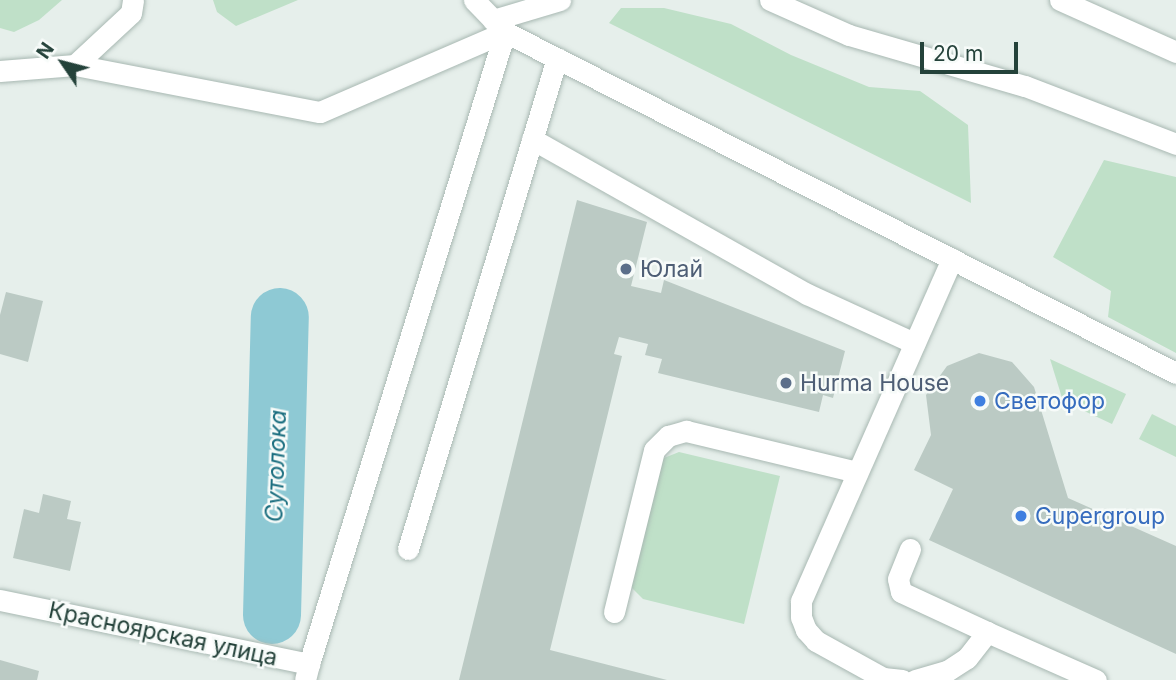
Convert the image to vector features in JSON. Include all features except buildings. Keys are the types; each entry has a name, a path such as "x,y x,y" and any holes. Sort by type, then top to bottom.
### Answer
{"street":[{"path":"75,65 131,13 133,0"},
{"path":"474,0 499,26 557,58 1176,373"},
{"path":"0,72 75,65 320,112 499,26 560,0"},
{"path":"770,0 849,36 1025,86 1176,144"},
{"path":"1060,0 1083,5 1176,52"},
{"path":"307,672 499,26"},
{"path":"408,549 557,58"},
{"path":"533,139 807,294 914,343"},
{"path":"902,680 883,678 816,641 806,630 802,617 804,590 952,259"},
{"path":"614,612 654,450 668,436 686,431 857,472"},
{"path":"911,549 898,579 901,592 1096,680"},
{"name":"Красноярская улица","path":"0,600 307,672"},
{"path":"915,680 932,677 957,665 967,658 987,632"}],"green space":[{"path":"0,0 62,0 39,20 14,32 0,28"},
{"path":"213,0 298,0 236,26 217,12"},
{"path":"621,8 664,8 731,24 791,55 869,87 920,91 968,125 971,203 609,23"},
{"path":"1104,160 1176,177 1176,353 1108,317 1111,291 1053,257"},
{"path":"1050,359 1126,394 1112,424 1063,401"},
{"path":"1152,414 1176,426 1176,457 1139,439"},
{"path":"679,452 780,476 744,624 643,599 630,586 657,466 664,458"}],"waterway":[{"name":"Сутолока","path":"272,615 280,317"}],"place":[{"name":"Юлай","path":"626,269"},
{"name":"Hurma House","path":"786,383"},
{"name":"Светофор","path":"980,401"},
{"name":"Cupergroup","path":"1021,516"}]}
